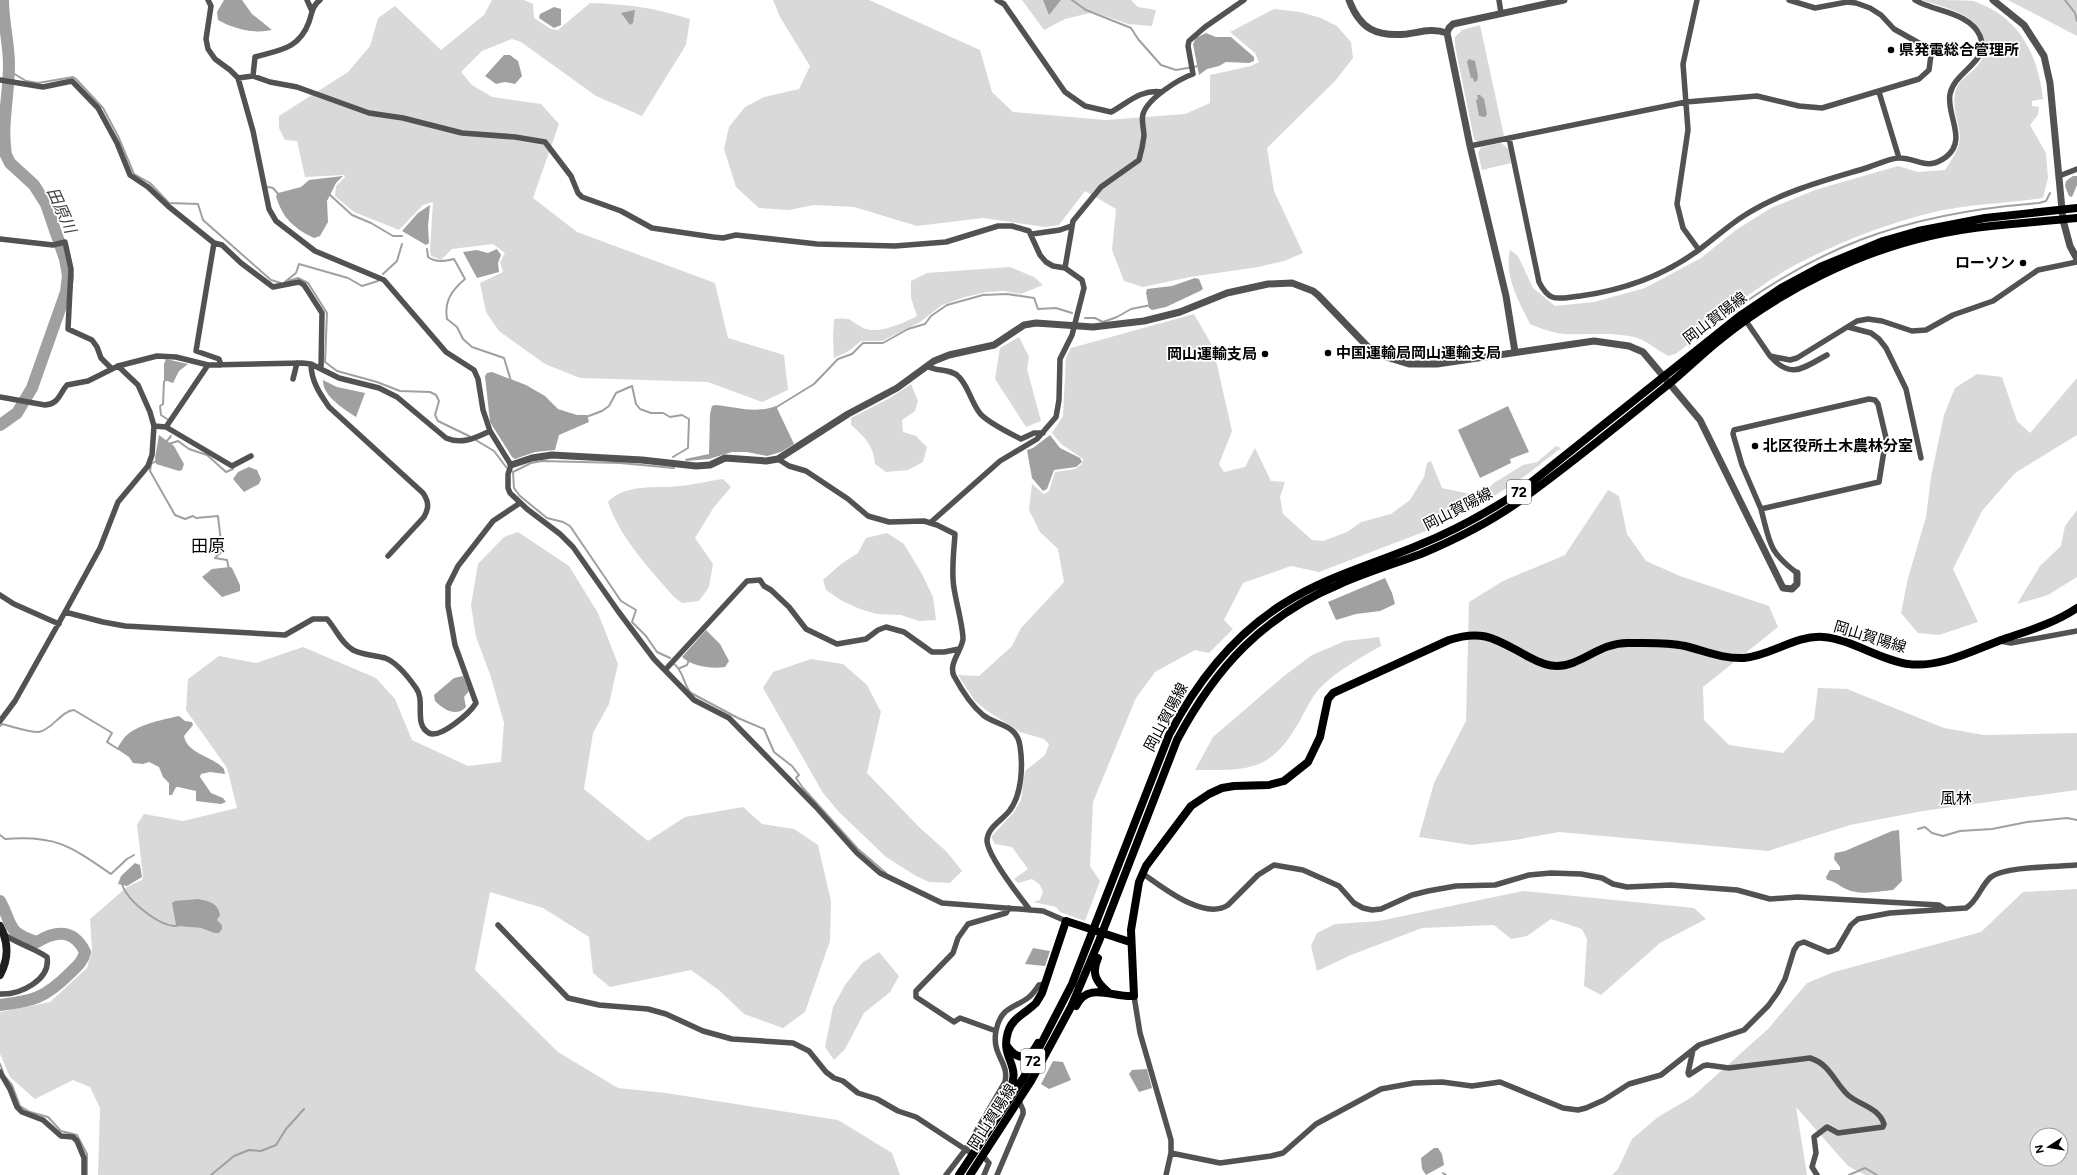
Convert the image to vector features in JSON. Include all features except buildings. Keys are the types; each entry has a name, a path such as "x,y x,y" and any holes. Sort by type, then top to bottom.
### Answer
{"main road":[{"name":"岡山賀陽線","path":"1108,993 1096,979 1094,973 1094,965 1101,942 1102,928 1169,735 1184,707 1202,680 1238,639 1283,604 1310,590 1338,576 1420,544 1486,513 1523,489 1741,315 1781,288 1820,267 1883,241 1951,224 2077,208"},
{"name":"岡山賀陽線","path":"960,1175 1024,1077 1072,984 1091,938 1102,928 1109,915 1177,740 1210,685 1244,645 1262,630 1313,597 1340,584 1422,553 1492,519 1528,495 1670,383 1723,337 1782,297 1821,275 1888,248 1922,238 1990,226 2077,218"},
{"name":"岡山賀陽線","path":"1048,1052 1056,1045 1078,1002 1084,994 1094,991 1123,997 1134,996 1130,942 1139,882 1142,873 1191,806 1209,794 1228,787 1269,785 1284,781 1308,762 1320,737 1328,699 1333,693 1461,636 1487,636 1547,665 1558,666 1570,664 1605,646 1627,643 1684,646 1729,658 1744,658 1758,655 1799,640 1825,637 1893,661 1909,664 1927,664 1951,659 2052,623 2077,608"},
{"name":"岡山賀陽線","path":"980,1146 992,1118 1013,1083 1015,1073 1006,1053 1008,1030 1012,1022 1036,1003 1045,984 1066,921"},
{"path":"1066,921 1130,942"},
{"path":"0,926 5,935 8,949 0,975"},
{"name":"岡山賀陽線","path":"970,1175 1019,1101 1048,1052 1101,942"},
{"name":"岡山賀陽線","path":"1006,1046 1015,1056 1028,1056 1035,1048 1061,997 1072,984"}],"street":[{"path":"210,0 211,14 206,39 208,49 215,59 238,78 253,131 269,209 276,221 315,251 384,280 446,352 474,370 478,379 483,410 490,431 509,468 508,488 520,503 560,534 574,547 641,644 664,670 694,700 729,718 816,807 857,853 880,873 899,884 942,903 1043,911 1066,921"},
{"path":"307,0 312,11"},
{"path":"253,76 255,57 287,49 295,44 306,29 315,4 320,0"},
{"path":"997,0 1004,4 1065,92 1086,106 1111,112 1129,99 1156,91 1162,92"},
{"path":"1065,268 1071,226 1101,187 1139,160 1144,136 1142,121 1144,113 1162,92 1184,77 1194,74 1189,41 1205,27 1244,0"},
{"path":"1349,0 1353,11 1361,24 1374,32 1406,34 1430,30 1447,33"},
{"path":"1499,0 1501,13"},
{"path":"1515,352 1506,296 1470,146 1447,33 1449,28 1454,24 1564,0"},
{"path":"1697,0 1683,64 1688,130 1677,204 1683,228 1699,250"},
{"path":"1470,146 1686,102 1757,96 1800,106 1822,108 1879,92 1919,79 1927,74 1931,60 1926,47 1894,29 1881,15 1863,5 1847,2 1815,8 1788,0"},
{"path":"1509,138 1539,282 1545,293 1554,298 1623,288 1667,271 1699,250 1744,215 1763,204 1812,185 1899,158 1932,164 1947,157 1951,152 1957,133 1950,102 1950,94 1956,80 1979,58 1982,47 1980,36 1970,23 1961,18 1914,0"},
{"path":"1770,356 1790,360 1797,358 1857,321 1868,319 1882,321 1912,332 1926,330 1953,315 1994,301 2038,270 2077,261 2070,246 2063,220 2050,83 2044,56 2024,25 1994,0"},
{"path":"238,78 253,76 270,82 297,87 369,113 403,118 436,128 469,134 515,137 545,142 571,176 578,193 582,197 621,211 652,228 723,238 736,235 841,245 926,245 946,242 998,226 1012,226 1029,231 1032,234 1040,255 1046,262 1053,266 1065,268 1082,280 1084,288 1072,335 1060,359 1059,400 1056,417 1037,440 1000,461 930,523"},
{"path":"1,81 43,87 72,81 78,85 98,108 117,143 124,164 130,175 148,187 168,206 214,243 222,245 241,263 273,287 299,282 304,285 322,313 321,368"},
{"path":"1879,92 1899,158"},
{"path":"2059,176 2077,169"},
{"path":"1032,234 1060,230 1071,226"},
{"path":"0,239 53,244 64,242 71,269 68,329 92,340 97,347 101,358 111,368"},
{"path":"214,243 196,351 215,356 219,359 221,365"},
{"path":"509,468 532,458 552,456 642,460 696,466 710,464 725,458 766,461 778,459 848,414 897,388 927,366 949,355 994,345 1024,325 1036,323 1074,327 1144,321 1180,312 1238,290 1268,284 1292,283 1313,291 1367,346 1395,360 1424,365 1594,341 1622,344 1636,348 1643,352 1700,420 1783,588 1792,589 1797,584 1797,573 1782,561 1773,551 1761,509 1742,465 1733,434 1734,430 1869,399 1875,400 1878,404 1886,438 1879,482 1761,509"},
{"path":"1746,322 1770,356 1779,366 1786,369 1798,370 1827,355"},
{"path":"1848,327 1871,333 1879,339 1886,348 1906,389 1921,458"},
{"path":"0,397 51,404 57,401 67,385 88,381 111,368 157,356 176,356 208,365 297,363 311,364 339,378 379,388 396,397 446,438 459,441 473,439 490,431"},
{"path":"293,379 297,363"},
{"path":"311,364 311,374 328,407 424,493 428,500 428,509 424,517 388,556"},
{"path":"166,427 208,365"},
{"path":"0,721 15,701 100,548 118,502 148,466 152,454 154,426 138,385 118,366"},
{"path":"927,366 932,369 950,372 958,376 979,413 1009,433 1021,439 1034,433 1043,433"},
{"path":"154,426 166,427 232,466 251,456"},
{"path":"778,459 789,466 806,471 848,499 868,516 889,522 924,521 955,534 953,586 963,639 954,663 953,674 974,706 984,716 1006,725 1018,738 1022,764 1017,795 1011,810 990,830 988,842 989,848 997,862 1030,910"},
{"path":"65,612 125,626 255,632 280,636 285,635 313,619 327,619 345,644 354,651 387,659 396,666 417,689 422,698 421,721 428,733 434,734 444,731 454,724 476,703 469,681 457,654 450,624 447,594 451,576 493,521 520,503"},
{"path":"664,670 747,581 760,580 764,586 771,590 789,607 806,629 837,644 866,639 878,630 886,627 904,632 932,652 944,652 959,648"},
{"path":"0,595 14,604 59,624"},
{"path":"2000,641 2010,643 2077,631"},
{"path":"1142,873 1180,899 1195,906 1215,909 1223,908 1228,905 1258,875 1274,865 1303,870 1339,886 1354,903 1363,908 1372,910 1381,909 1412,895 1428,891 1456,886 1495,885 1529,875 1551,873 1581,874 1602,878 1613,884 1627,887 1671,886 1737,890 1770,899 1798,897 1938,904 1945,910"},
{"path":"1171,1153 1220,1163 1271,1156 1282,1153 1316,1124 1382,1089 1414,1083 1442,1082 1472,1086 1500,1082 1563,1108 1578,1110 1604,1100 1630,1084 1661,1075 1693,1050 1706,1043 1739,1033 1755,1020 1778,992 1785,979 1794,950 1798,944 1804,942 1828,952 1832,951 1837,949 1851,925 1858,919 1890,913 1966,908 1972,904 1990,878 2002,872 2077,865"},
{"path":"996,1031 960,1018 954,1022 916,997 916,991 953,953 958,938 968,924 1006,914 1009,908"},
{"path":"498,925 568,998 599,1005 648,1009 666,1014 703,1031 732,1039 783,1042 797,1045 809,1051 826,1072 834,1078 843,1081 858,1093 877,1099 898,1112 916,1117 974,1155"},
{"path":"0,994 11,994 27,988 45,973 48,964 47,957 38,951 15,942 5,935"},
{"path":"946,1175 966,1149 1005,1082 1007,1074 1005,1065 997,1050 996,1031 1004,1013 1030,997 1039,985 1045,984"},
{"path":"1134,996 1140,1033 1171,1140 1171,1153 1166,1175"},
{"path":"1693,1050 1688,1073 1689,1075 1707,1065 1729,1068 1810,1058 1817,1060 1830,1071 1848,1095 1877,1113 1883,1122 1883,1127 1838,1133 1827,1127 1815,1135 1816,1158 1812,1167 1817,1175"},
{"path":"0,1072 17,1107 22,1112 43,1120 61,1136 73,1137 77,1142 84,1158 84,1175"},
{"path":"997,1175 1023,1114 1024,1110 1019,1101"},
{"path":"983,1156 989,1163 984,1175"}],"shaded area":[{"path":"224,0 242,0 252,14 272,30 244,30 218,20 217,12"},
{"path":"492,0 524,0 533,4 534,18 551,29 558,30 590,3 641,7 690,19 686,45 642,116 596,96 521,42 512,39 482,51 461,72 472,85 492,97 541,104 559,124 533,198 577,232 715,283 728,338 784,355 788,390 762,402 708,382 580,378 545,364 499,331 486,312 480,283 503,272 500,262 505,253 493,244 452,249 441,260 431,256 430,250 433,202 423,205 399,230 354,212 335,196 336,186 345,177 344,175 305,177 297,141 285,140 279,128 279,116 348,72 370,46 378,18 395,6 441,50 484,15"},
{"path":"773,0 869,0 980,50 992,92 1013,112 1106,120 1185,114 1210,103 1210,75 1251,66 1259,62 1255,53 1230,32 1274,9 1300,12 1321,18 1337,26 1351,42 1353,58 1335,81 1267,148 1274,191 1303,253 1284,261 1258,267 1190,277 1143,287 1124,281 1112,250 1116,209 1085,191 1059,225 1045,227 983,218 917,226 854,207 814,205 789,210 759,208 736,187 724,149 729,127 745,107 764,97 799,89 810,66 780,17"},
{"path":"1022,0 1131,0 1138,7 1156,10 1152,26 1128,24 1094,12 1065,19 1044,30"},
{"path":"1043,0 1061,0 1049,15"},
{"path":"1922,0 1973,1 1989,8 2003,16 2014,27 2031,52 2040,82 2043,99 2032,101 2032,106 2039,107 2038,115 2030,125 2046,153 2048,178 2043,198 1975,205 1934,212 1898,222 1846,241 1795,265 1771,279 1702,328 1700,335 1677,353 1669,356 1639,338 1625,335 1561,333 1538,328 1530,324 1517,298 1511,279 1509,269 1510,250 1518,256 1533,288 1555,306 1594,302 1645,288 1701,258 1736,230 1771,208 1815,190 1898,166 1918,172 1945,170 1955,154 1960,141 1954,105 1956,89 1961,81 1979,64 1984,50 1983,36 1978,27 1962,14"},
{"path":"2008,0 2077,0 2077,36"},
{"path":"554,7 561,9 561,25 554,28 539,18 540,14"},
{"path":"635,10 633,23 630,25 621,13"},
{"path":"1480,25 1504,136 1478,142 1474,139 1455,46 1455,37 1462,30"},
{"path":"1206,33 1216,37 1231,37 1254,57 1254,61 1249,63 1226,62 1219,66 1207,69 1199,75 1193,44 1196,38"},
{"path":"504,55 510,55 518,61 522,76 515,84 505,82 496,84 485,76"},
{"path":"1469,59 1475,61 1478,76 1477,81 1474,82 1473,78 1471,78 1467,62"},
{"path":"1477,95 1480,95 1484,99 1487,114 1485,117 1479,116 1476,100 1478,99"},
{"path":"1501,143 1509,149 1511,163 1482,170 1478,153 1481,147"},
{"path":"343,176 336,183 327,201 328,222 320,236 314,238 300,230 285,216 278,203 276,196 278,193 301,187 309,180"},
{"path":"2073,176 2077,176 2077,185 2072,197 2069,196 2065,186 2066,181"},
{"path":"430,205 428,226 429,243 426,245 402,231 418,213"},
{"path":"497,249 501,255 498,263 499,272 477,278 463,252 477,250 488,253"},
{"path":"1010,267 1034,277 1043,285 1021,294 1004,291 987,292 965,297 942,305 920,322 882,341 861,341 849,351 834,358 834,319 844,318 869,330 891,327 917,316 911,298 911,281 927,273"},
{"path":"1195,278 1199,279 1203,289 1200,291 1166,307 1152,310 1149,308 1146,293 1147,289 1172,286"},
{"path":"1194,314 1213,347 1232,431 1219,464 1224,472 1245,467 1255,448 1271,481 1285,482 1280,497 1283,514 1312,540 1323,541 1347,532 1361,522 1391,514 1410,500 1424,477 1427,463 1431,461 1442,488 1480,496 1494,483 1523,465 1537,462 1556,446 1561,448 1525,476 1485,502 1439,526 1319,572 1291,566 1243,583 1224,620 1233,629 1209,653 1195,650 1155,672 1136,698 1093,802 1090,866 1100,881 1085,921 1060,912 1056,907 1033,902 1040,900 1043,891 1039,884 1032,879 1018,883 1014,879 1028,869 1012,847 995,844 991,837 1014,812 1021,800 1025,771 1045,755 1049,744 1044,739 1020,732 986,710 975,701 958,675 979,676 1012,646 1021,628 1064,582 1058,549 1040,532 1029,510 1032,484 1044,494 1049,491 1055,472 1075,469 1082,464 1083,459 1061,444 1052,433 1063,416 1066,358 1071,348"},
{"path":"1019,337 1029,357 1027,369 1041,421 1026,427 995,379 1000,348"},
{"path":"166,359 188,364 179,371 173,383 164,380 164,364"},
{"path":"492,372 526,385 545,396 558,409 577,415 587,415 589,422 559,435 555,450 535,452 515,459 512,457 490,422 485,376 487,373"},
{"path":"1977,374 2002,377 2017,421 2030,433 2077,378 2077,435 2015,473 1982,511 1953,569 1978,622 1939,635 1918,633 1901,613 1908,578 1926,517 1931,477 1944,415 1955,388"},
{"path":"323,380 337,387 365,393 356,417 330,397 326,391"},
{"path":"911,384 918,401 915,411 902,420 903,432 916,436 927,447 923,462 908,470 886,472 875,464 873,452 868,442 851,425 851,418 890,398"},
{"path":"715,405 753,410 761,410 776,406 794,444 781,452 767,456 747,452 732,452 709,459 686,461 685,459 709,454 710,414 712,406"},
{"path":"1508,406 1529,452 1510,459 1511,463 1480,478 1458,430"},
{"path":"159,435 174,446 184,464 182,470 179,471 156,464 155,458"},
{"path":"1050,435 1060,448 1080,458 1082,462 1076,467 1054,470 1047,489 1043,491 1032,478 1027,450 1033,448"},
{"path":"249,467 257,470 261,479 259,484 244,492 233,479 238,472"},
{"path":"723,479 731,487 714,507 695,538 713,564 709,587 699,601 682,603 674,597 636,552 620,528 608,502 615,496 632,489 670,487"},
{"path":"1608,490 1619,496 1627,534 1646,561 1680,576 1769,606 1778,627 1703,687 1704,720 1729,745 1783,753 1814,719 1818,688 1847,689 1944,728 1984,735 2077,733 2077,790 1923,811 1850,825 1768,851 1559,832 1515,840 1471,845 1419,837 1434,783 1466,721 1469,602 1503,581 1565,555"},
{"path":"2077,510 2077,577 2048,595 2017,604 2040,566 2061,546 2065,526"},
{"path":"518,532 569,566 598,613 618,664 609,704 593,733 584,789 648,841 685,817 743,807 762,824 794,829 818,845 831,901 830,941 805,1012 783,1028 744,1014 720,991 691,970 610,987 593,973 589,937 543,908 490,892 475,970 558,1052 618,1088 666,1093 838,1120 892,1153 900,1175 98,1175 100,1108 90,1087 73,1080 35,1099 10,1077 0,1054 0,1012 50,1002 87,968 92,950 90,919 127,887 142,880 143,877 137,825 144,814 183,821 237,808 227,768 186,710 188,679 219,656 256,663 303,647 376,678 395,699 412,740 468,766 501,762 504,723 490,674 476,637 471,605 478,564 504,537","holes":["172,903 218,917 214,933 201,928 176,926"]},
{"path":"887,533 904,544 922,574 933,597 936,620 919,621 901,615 877,614 860,609 842,601 826,590 823,580 841,564 858,553 866,538"},
{"path":"232,568 240,585 240,591 222,597 202,577 212,569"},
{"path":"1385,578 1395,604 1380,611 1356,614 1336,620 1328,602"},
{"path":"706,630 720,644 729,661 725,667 714,668 697,665 682,657"},
{"path":"1379,637 1381,646 1342,670 1317,691 1287,740 1277,752 1266,760 1255,765 1229,770 1195,770 1213,737 1284,676 1312,655 1345,641"},
{"path":"811,659 843,664 867,685 881,712 867,773 920,828 947,852 962,871 950,883 929,882 916,876 886,857 839,812 823,793 763,688 773,672"},
{"path":"463,676 469,691 464,697 466,707 458,712 454,712 442,707 435,701 434,695 454,678"},
{"path":"179,716 185,721 192,722 193,725 184,736 190,747 214,761 224,769 225,774 210,772 201,774 200,777 211,793 223,798 226,802 221,804 196,801 196,791 178,787 176,787 172,795 169,795 169,783 163,777 159,767 149,762 143,764 133,763 129,757 117,749 125,737 133,730 153,722"},
{"path":"1899,830 1902,881 1893,890 1857,892 1846,889 1835,882 1827,880 1826,877 1830,870 1840,870 1840,867 1834,859 1835,853 1845,851 1892,831"},
{"path":"135,863 140,865 142,877 127,886 118,884 121,876"},
{"path":"2077,889 2077,1175 1865,1175 1848,1166 1796,1107 1807,1175 1612,1175 1618,1169 1632,1139 1658,1117 1692,1097 1768,1029 1807,983 1834,972 1981,932 2023,892"},
{"path":"1523,891 1694,908 1706,919 1660,943 1601,995 1584,986 1587,939 1582,929 1551,919 1527,936 1511,939 1494,925 1422,928 1351,955 1317,971 1311,946 1317,933 1335,924 1379,921"},
{"path":"198,899 212,903 219,911 220,915 217,920 222,925 222,929 219,933 214,933 201,928 176,926 172,903 175,901"},
{"path":"1033,948 1050,951 1045,966 1025,964"},
{"path":"879,952 899,976 890,992 864,1013 845,1049 834,1060 825,1047 833,1007 845,985 862,963"},
{"path":"1053,1061 1063,1062 1071,1080 1049,1089 1041,1084"},
{"path":"1147,1069 1152,1088 1139,1092 1129,1074 1132,1070"},
{"path":"1434,1148 1438,1148 1442,1154 1444,1165 1426,1175 1422,1169 1421,1158"}],"waterway":[{"name":"田原川","path":"0,425 17,413 32,388 66,292 68,276 65,259 46,204 34,185 10,163 6,155 4,132 9,65 3,0"},
{"path":"1072,0 1086,10 1131,28 1138,39 1161,65 1176,70 1199,66"},
{"path":"2065,0 2075,13 2077,21"},
{"path":"8,70 26,81 38,83 73,77 76,79 103,108 118,136 134,174 150,183 169,203 198,204 203,220 271,280 281,283"},
{"path":"268,187 273,188 279,195"},
{"path":"1706,331 1745,302 1784,277 1823,256 1862,239 1945,215 1990,208 2039,203 2046,201 2050,193"},
{"path":"329,194 352,215 371,223 393,236 402,236"},
{"path":"383,274 397,261 402,244"},
{"path":"427,249 428,257 431,259 438,261 454,259 465,279 456,287 450,296 446,313 447,319 457,327 463,339 472,347 504,358 511,381"},
{"path":"286,281 296,273 299,264 348,278 362,286 378,281"},
{"path":"285,282 298,278 308,283 327,313 325,362 337,371 377,382 400,391 430,392 436,395 439,401 435,415 438,421 471,437"},
{"path":"775,408 814,384 838,359 852,354 863,343 883,343 908,329 925,324 931,316 947,305 983,295 1007,294 1034,298 1038,309 1056,308 1072,313"},
{"path":"1085,318 1095,318 1103,322 1117,317 1131,309 1151,305"},
{"path":"165,380 163,404 160,406 161,415 167,419"},
{"path":"586,417 602,411 609,406 616,393 632,386 636,404 640,409 651,413 663,413 670,417 682,415 689,419 688,448 673,457"},
{"path":"166,442 171,436"},
{"path":"474,439 494,451 506,467 513,472 531,463 542,461 620,463 674,468"},
{"path":"169,444 178,441 189,449 207,455 226,472 233,469"},
{"path":"156,461 151,464 150,471 175,515 185,519 193,516 196,518 218,516 222,551 215,558 227,560 229,569"},
{"path":"513,472 514,488 520,496 547,518 563,522 570,526 621,601 636,610 632,622 646,636 657,652 670,658"},
{"path":"680,668 687,665 689,660"},
{"path":"674,664 680,670 686,686 691,693 738,718 764,729 774,752 792,766 799,775 796,778 803,788 858,849 886,873"},
{"path":"0,726 2,724 39,732 49,727 65,713 74,710 112,733 107,742 118,749"},
{"path":"1918,829 1925,827 1932,833 1943,836 1960,831 1992,829 2027,822 2067,818 2077,820"},
{"path":"0,835 5,839 37,839 62,844 84,856 111,874 127,859 134,855"},
{"path":"122,884 130,898 145,912 162,922 177,926"},
{"name":"田原川","path":"0,901 11,926 20,935 37,942 51,935 64,934 76,939 81,944 85,952 83,959 77,967 45,993 30,1000 0,1005"},
{"path":"0,1064 3,1072"},
{"path":"6,1078 12,1085 20,1106 30,1112 48,1117 61,1131 77,1135 87,1154 87,1175"},
{"path":"211,1175 234,1156 249,1150 261,1151 276,1145 286,1129 304,1109"},
{"path":"1849,1175 1865,1168 1877,1175"}],"place":[{"name":"県発電総合管理所","path":"1891,50"},
{"name":"ローソン","path":"2023,263"},
{"name":"中国運輸局岡山運輸支局","path":"1328,353"},
{"name":"岡山運輸支局","path":"1265,354"},
{"name":"北区役所土木農林分室","path":"1755,446"}],"district":[{"name":"田原","path":"208,546"},
{"name":"風林","path":"1956,798"}]}
